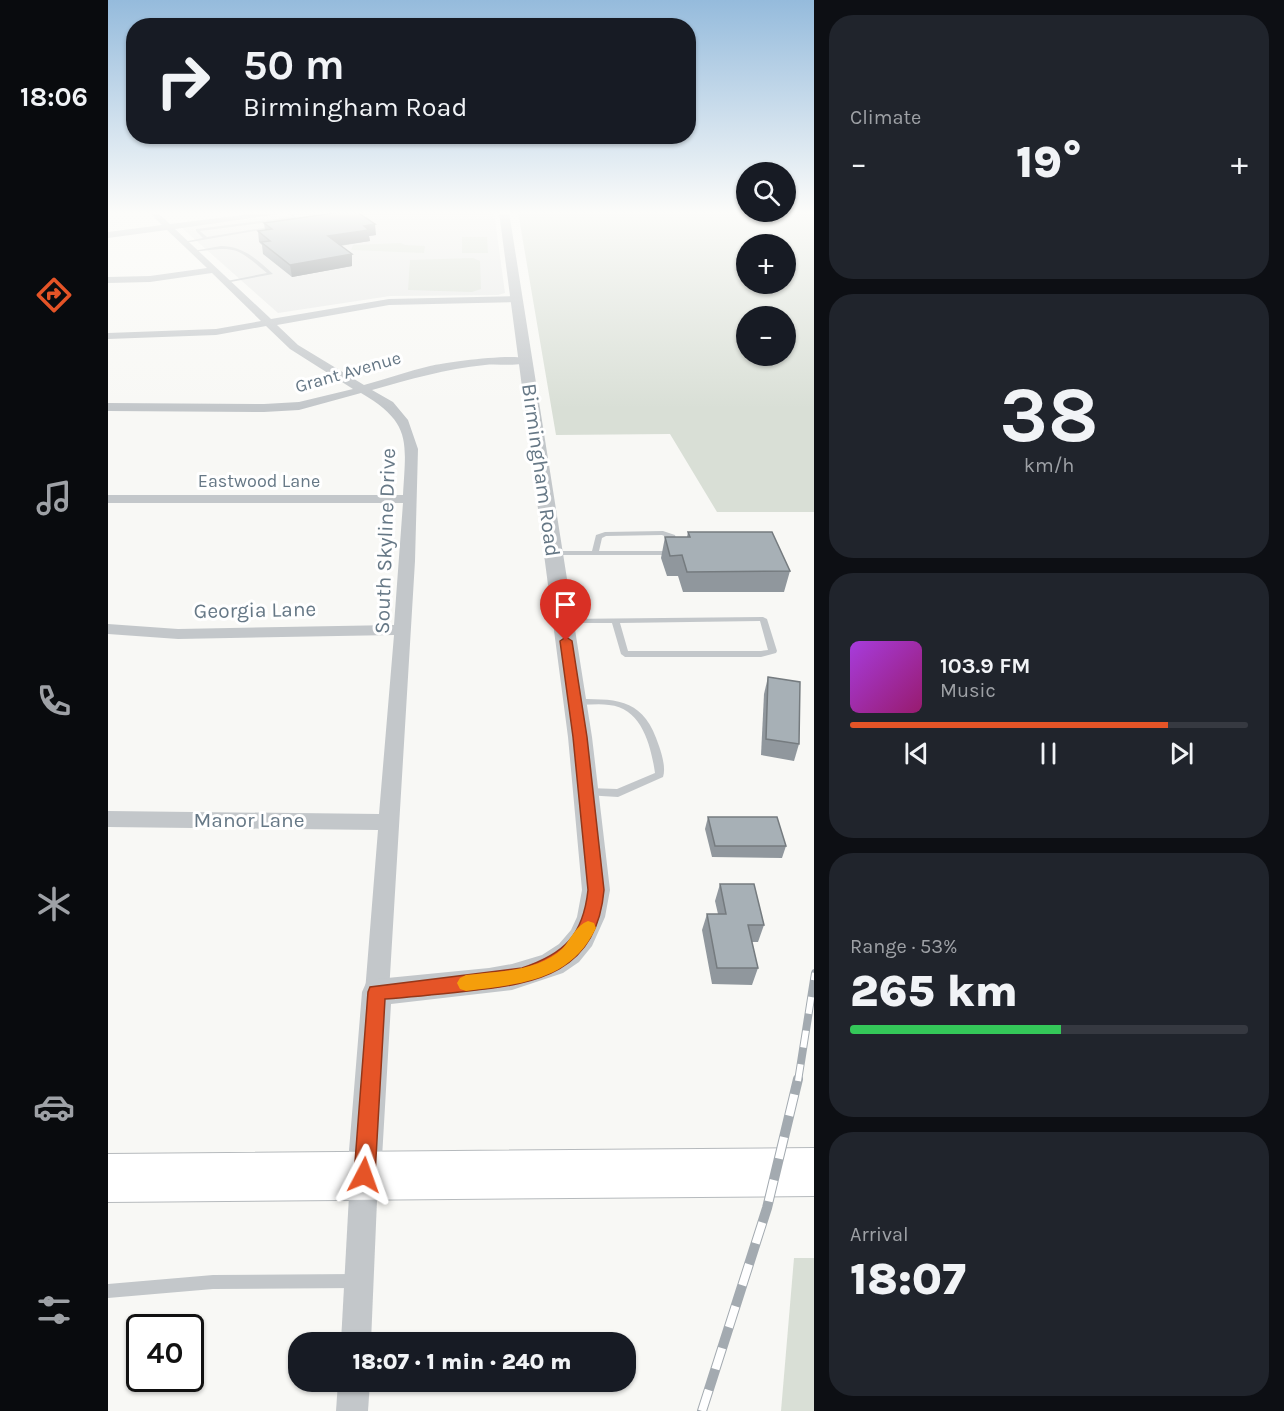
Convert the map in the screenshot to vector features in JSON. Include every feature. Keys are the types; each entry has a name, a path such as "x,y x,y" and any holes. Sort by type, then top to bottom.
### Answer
{"highway":[{"path":"108,1178 814,1172"}],"street":[{"path":"108,280 160,278"},
{"name":"South Skyline Drive","path":"223,278 314,362 389,405 409,433 411,449 402,630 377,992"},
{"name":"Birmingham Road","path":"377,992 522,976 552,966 568,953 586,933 594,913 596,890 575,702 513,278"},
{"path":"108,336 193,334 389,302 516,299"},
{"name":"Grant Avenue","path":"108,408 281,408 315,403 434,368 470,362 525,360"},
{"name":"Eastwood Lane","path":"108,499 409,500"},
{"name":"Georgia Lane","path":"108,629 178,634 402,630"},
{"name":"Manor Lane","path":"108,819 389,822"},
{"path":"356,1332 364,1175 377,992"},
{"path":"352,1411 353,1392"}],"lane":[{"path":"227,282 250,278"},
{"path":"553,553 656,554 666,553 674,545 672,537 663,533 604,534 599,537 595,552"},
{"path":"563,621 763,619 773,651 761,654 625,654 615,621"},
{"path":"575,702 613,702 632,709 646,724 657,755 660,775 618,793 585,792"},
{"path":"108,1291 213,1282 359,1281"}],"shaded area":[{"path":"238,278 503,278 505,293 498,295 390,296 278,313"},
{"path":"409,278 481,278 481,289 472,292 408,290"},
{"path":"529,278 736,278 736,294 796,294 796,278 814,278 814,512 717,512 670,434 556,435"},
{"path":"794,1258 814,1258 814,1411 781,1411"}],"building":[{"path":"688,532 772,532 790,571 687,572 682,555 670,556 665,537 690,537"},
{"path":"768,677 800,682 799,744 766,739"},
{"path":"708,817 777,817 786,846 715,846"},
{"path":"720,884 754,884 764,925 748,925 758,968 717,968 707,914 726,914"}],"railway":[{"path":"798,1081 814,979"},
{"path":"702,1411 767,1208 798,1079"}],"slow traffic":[{"path":"466,983 522,976 552,966 568,953 588,928"}],"route":[{"path":"364,1175 377,992 522,976 552,966 568,953 586,933 594,913 596,890 580,737 566,641"}]}
